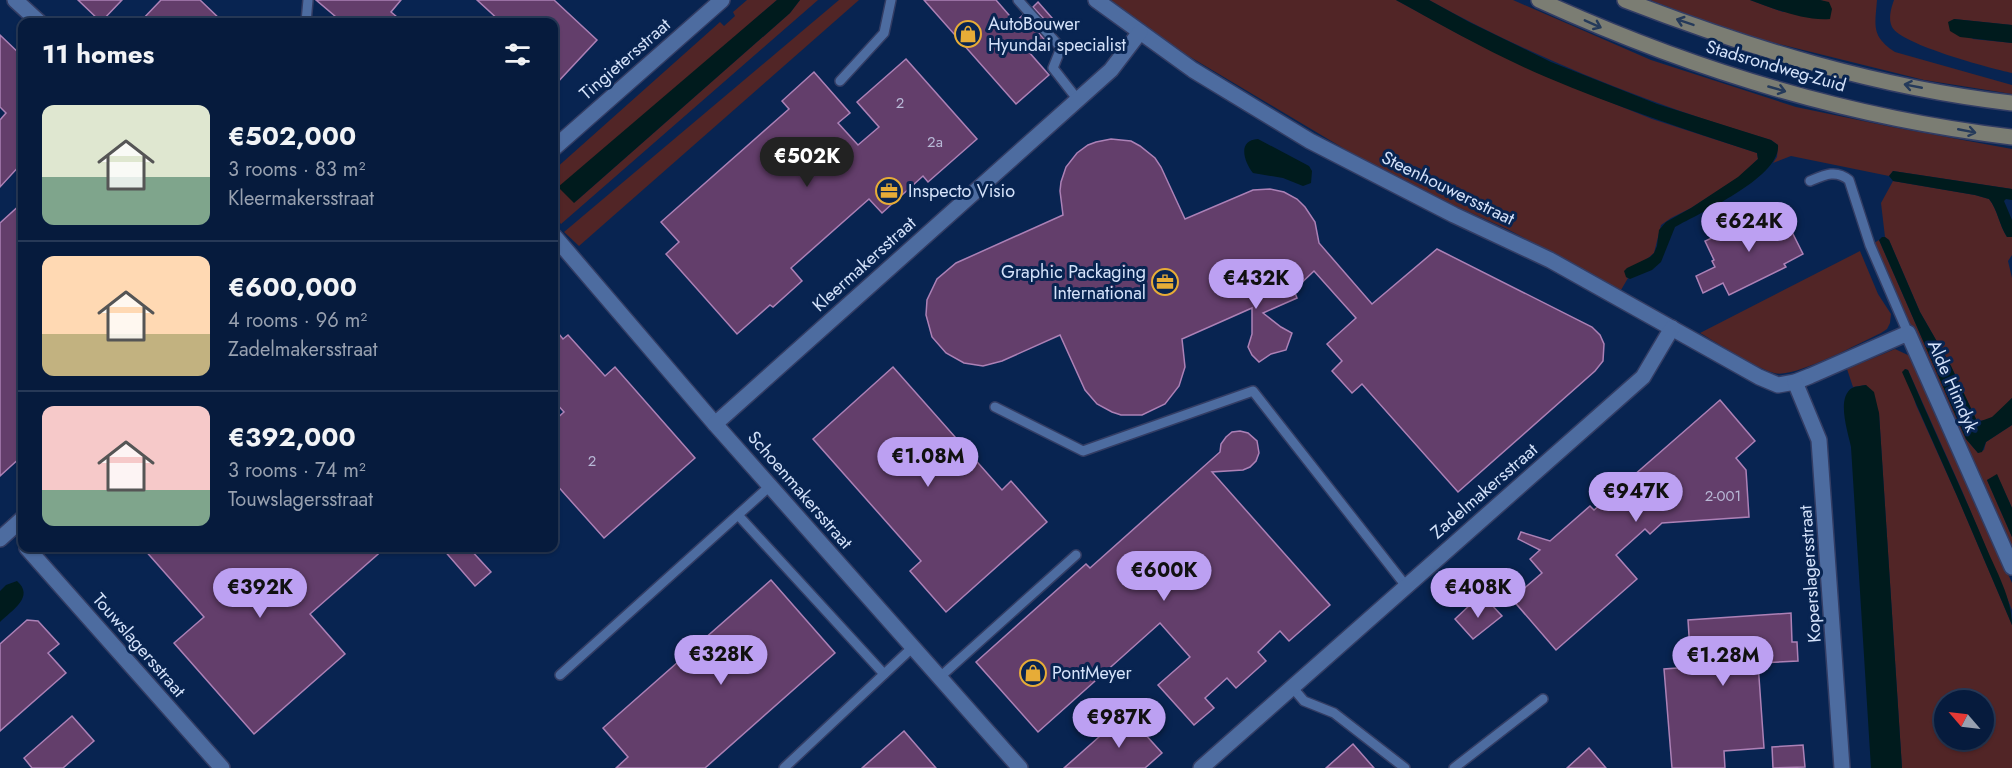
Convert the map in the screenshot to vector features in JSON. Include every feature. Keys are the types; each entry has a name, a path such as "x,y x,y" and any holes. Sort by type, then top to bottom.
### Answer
{"main road":[{"name":"Stadsrondweg-Zuid","path":"1539,0 1659,50 1748,81 1831,104 1972,132 2012,137"},
{"name":"Stadsrondweg-Zuid","path":"1625,0 1749,44 1833,69 1911,86 2012,103"}],"street":[{"path":"15,0 35,18"},
{"name":"Tingietersstraat","path":"558,144 722,0"},
{"name":"Steenhouwersstraat","path":"1096,0 1192,70 1310,141 1435,205 1550,260 1759,377 1778,386 1795,382"},
{"name":"Kleermakersstraat","path":"715,424 1112,70 1140,32"},
{"name":"Schoenmakersstraat","path":"558,241 715,424 1020,768"},
{"name":"Zadelmakersstraat","path":"1201,768 1643,377 1671,328"},
{"name":"Alde Himdyk","path":"1795,382 1908,333 2012,567"},
{"name":"Koperslagersstraat","path":"1795,382 1819,440 1842,768"},
{"name":"Touwslagersstraat","path":"31,552 222,768"}],"lane":[{"path":"306,18 308,0"},
{"path":"840,81 884,33 891,0"},
{"path":"1018,0 1061,48 1053,68 1078,100"},
{"path":"1810,181 1836,174 1849,180 1870,245 1908,333"},
{"path":"995,407 1083,451 1253,391 1406,586"},
{"path":"560,675 770,486"},
{"path":"738,515 884,674"},
{"path":"940,677 1076,555"},
{"path":"784,768 913,647"},
{"path":"1292,687 1304,701 1334,713 1405,768"},
{"path":"1454,768 1543,699"}],"shaded area":[{"path":"747,0 777,0 738,34 574,203 790,13 800,0 818,0 561,224 558,221 558,166 720,22 724,26 735,16 733,12"},
{"path":"777,0 800,0 790,13 574,203 558,187"},
{"path":"839,0 859,0 579,246 564,232"},
{"path":"1111,0 1396,0 1462,36 1545,76 1652,119 1757,153 1758,159 1739,177 1661,225 1654,253 1626,277 1628,278 1621,290 1509,230 1411,186 1358,157 1170,45"},
{"path":"1396,0 1429,0 1551,62 1657,104 1771,140 1778,145 1775,157 1767,169 1737,193 1675,227 1661,262 1652,270 1630,279 1626,277 1624,271 1654,253 1659,230 1666,222 1738,177 1758,159 1757,153 1598,98 1546,77 1489,50"},
{"path":"1429,0 1513,0 1651,60 1796,107 2012,149 2012,189 1893,171 1889,176 1791,156 1773,163 1777,157 1778,145 1771,140 1683,112 1596,79 1512,42"},
{"path":"1650,0 1750,0 1783,12 1829,3 1820,0 1877,0 1876,30 1882,41 1895,52 2012,85 2012,94 1924,80 1739,34"},
{"path":"1750,0 1820,0 1829,2 1832,9 1830,19 1810,18 1789,14"},
{"path":"1894,0 2012,0 2012,25 1954,19 1973,39 2012,43 2012,73 1948,55 1899,34 1890,21"},
{"path":"1954,19 2012,25 2012,43 1960,37 1950,31 1948,22"},
{"path":"1258,139 1309,166 1312,171 1311,183 1303,186 1283,178 1253,173 1244,152 1247,143"},
{"path":"1893,171 2012,189 2012,200 2004,201 2012,220 2012,237 2007,237 1989,199 1893,181 1889,176"},
{"path":"1893,181 1989,199 2007,237 2012,237 2012,255 2008,261 2012,278 2012,398 1991,418 1976,419 1951,366 1920,312 1889,240 1885,237 1881,203"},
{"path":"1882,237 1889,240 1920,312 1951,366 1976,419 1981,421 1992,417 2012,398 2012,425 1986,442 1982,452 1978,453 1966,439 1879,240"},
{"path":"1879,240 1966,439 1978,453 1984,450 1986,442 2012,425 2012,508 1997,475 1987,480 2012,537 2012,556 1874,243"},
{"path":"1860,251 1878,294 1891,314 1887,329 1881,333 1811,366 1796,371 1774,373 1757,366 1700,333"},
{"path":"1895,349 1910,356 2012,583 2012,610 1963,493 1908,370 1905,369 1916,405 2012,625 2012,768 1902,768 1879,413 1866,385 1853,387 1847,369"},
{"path":"1905,369 1908,370 2003,585 2012,625 1902,372"},
{"path":"1866,385 1874,392 1879,413 1902,768 1871,768 1851,447 1844,407 1847,393 1852,388"},
{"path":"1997,474 2012,508 2012,537 1987,480"},
{"path":"17,581 24,592 23,598 0,622 0,591 6,585"}],"building":[{"path":"78,0 122,0 105,18 97,18"},
{"path":"161,0 200,0 219,18 144,18"},
{"path":"316,0 401,0 391,12 398,18 337,18"},
{"path":"477,0 554,0 597,40 558,82 558,18 497,18"},
{"path":"924,0 996,0 1015,22 1023,15 1044,39 1029,52 1049,75 1016,104"},
{"path":"1038,2 1059,26 1054,30 1033,7"},
{"path":"0,35 18,52 18,167 0,187 0,120 6,113 0,107"},
{"path":"906,59 977,139 928,182 923,176 882,213 869,199 791,268 802,281 773,307 770,305 737,334 666,254 679,242 661,222 789,109 782,101 814,72 850,113 838,123 858,145 879,127 857,102"},
{"path":"1111,139 1131,141 1155,158 1185,219 1253,190 1270,189 1284,192 1297,199 1315,222 1319,243 1372,304 1437,249 1592,327 1600,335 1604,344 1603,361 1595,371 1458,492 1362,384 1352,393 1332,371 1342,361 1327,344 1356,318 1314,271 1294,290 1297,298 1263,313 1292,333 1286,350 1271,354 1259,362 1252,355 1248,347 1252,334 1252,308 1182,339 1185,367 1179,386 1165,404 1142,415 1121,415 1097,404 1085,390 1060,335 1002,361 983,366 964,363 946,353 932,337 926,315 927,300 937,279 956,263 1063,215 1060,191 1066,167 1077,153 1088,145"},
{"path":"18,207 18,460 0,476 0,223"},
{"path":"1751,212 1757,224 1783,214 1803,254 1784,264 1786,267 1729,295 1723,283 1703,293 1696,276 1715,267 1705,241 1742,224 1738,218"},
{"path":"558,333 563,339 568,335 605,376 615,367 695,458 604,538 558,486 558,417 564,412 558,405"},
{"path":"893,367 1002,490 1011,481 1047,522 946,612 910,571 921,561 813,439"},
{"path":"1720,400 1755,441 1736,458 1746,470 1749,517 1662,523 1650,534 1645,529 1616,555 1637,579 1556,650 1512,599 1542,573 1530,559 1540,550 1518,539 1521,532 1550,541 1590,506 1594,510"},
{"path":"1232,432 1248,433 1257,441 1259,453 1256,461 1243,470 1212,472 1330,605 1289,641 1280,631 1258,652 1266,661 1236,688 1227,678 1205,698 1214,708 1194,725 1158,685 1190,657 1160,623 1038,732 976,662 1086,564 1090,568 1220,452 1221,444 1226,437"},
{"path":"147,552 380,552 310,614 345,654 254,734 174,643 204,617"},
{"path":"445,552 473,552 491,572 475,586"},
{"path":"771,580 835,653 705,768 616,768 628,757 603,728"},
{"path":"1489,602 1502,616 1473,639 1455,619 1471,604 1478,612"},
{"path":"1791,613 1792,642 1797,642 1798,661 1758,663 1764,748 1724,751 1725,768 1672,768 1664,669 1691,667 1688,620"},
{"path":"27,620 38,621 59,644 48,653 66,673 0,731 0,644"},
{"path":"1126,713 1162,753 1145,768 1064,768"},
{"path":"72,716 94,741 63,768 32,768 24,758"},
{"path":"904,731 936,768 862,768"},
{"path":"1353,744 1374,768 1326,768"},
{"path":"1803,745 1805,767 1773,768 1772,747"},
{"path":"1589,748 1606,768 1567,768"}],"place":[{"name":"AutoBouwer Hyundai specialist","path":"968,34"},
{"name":"Inspecto Visio","path":"889,191"},
{"name":"Graphic Packaging International","path":"1165,282"},
{"name":"PontMeyer","path":"1033,673"}]}
